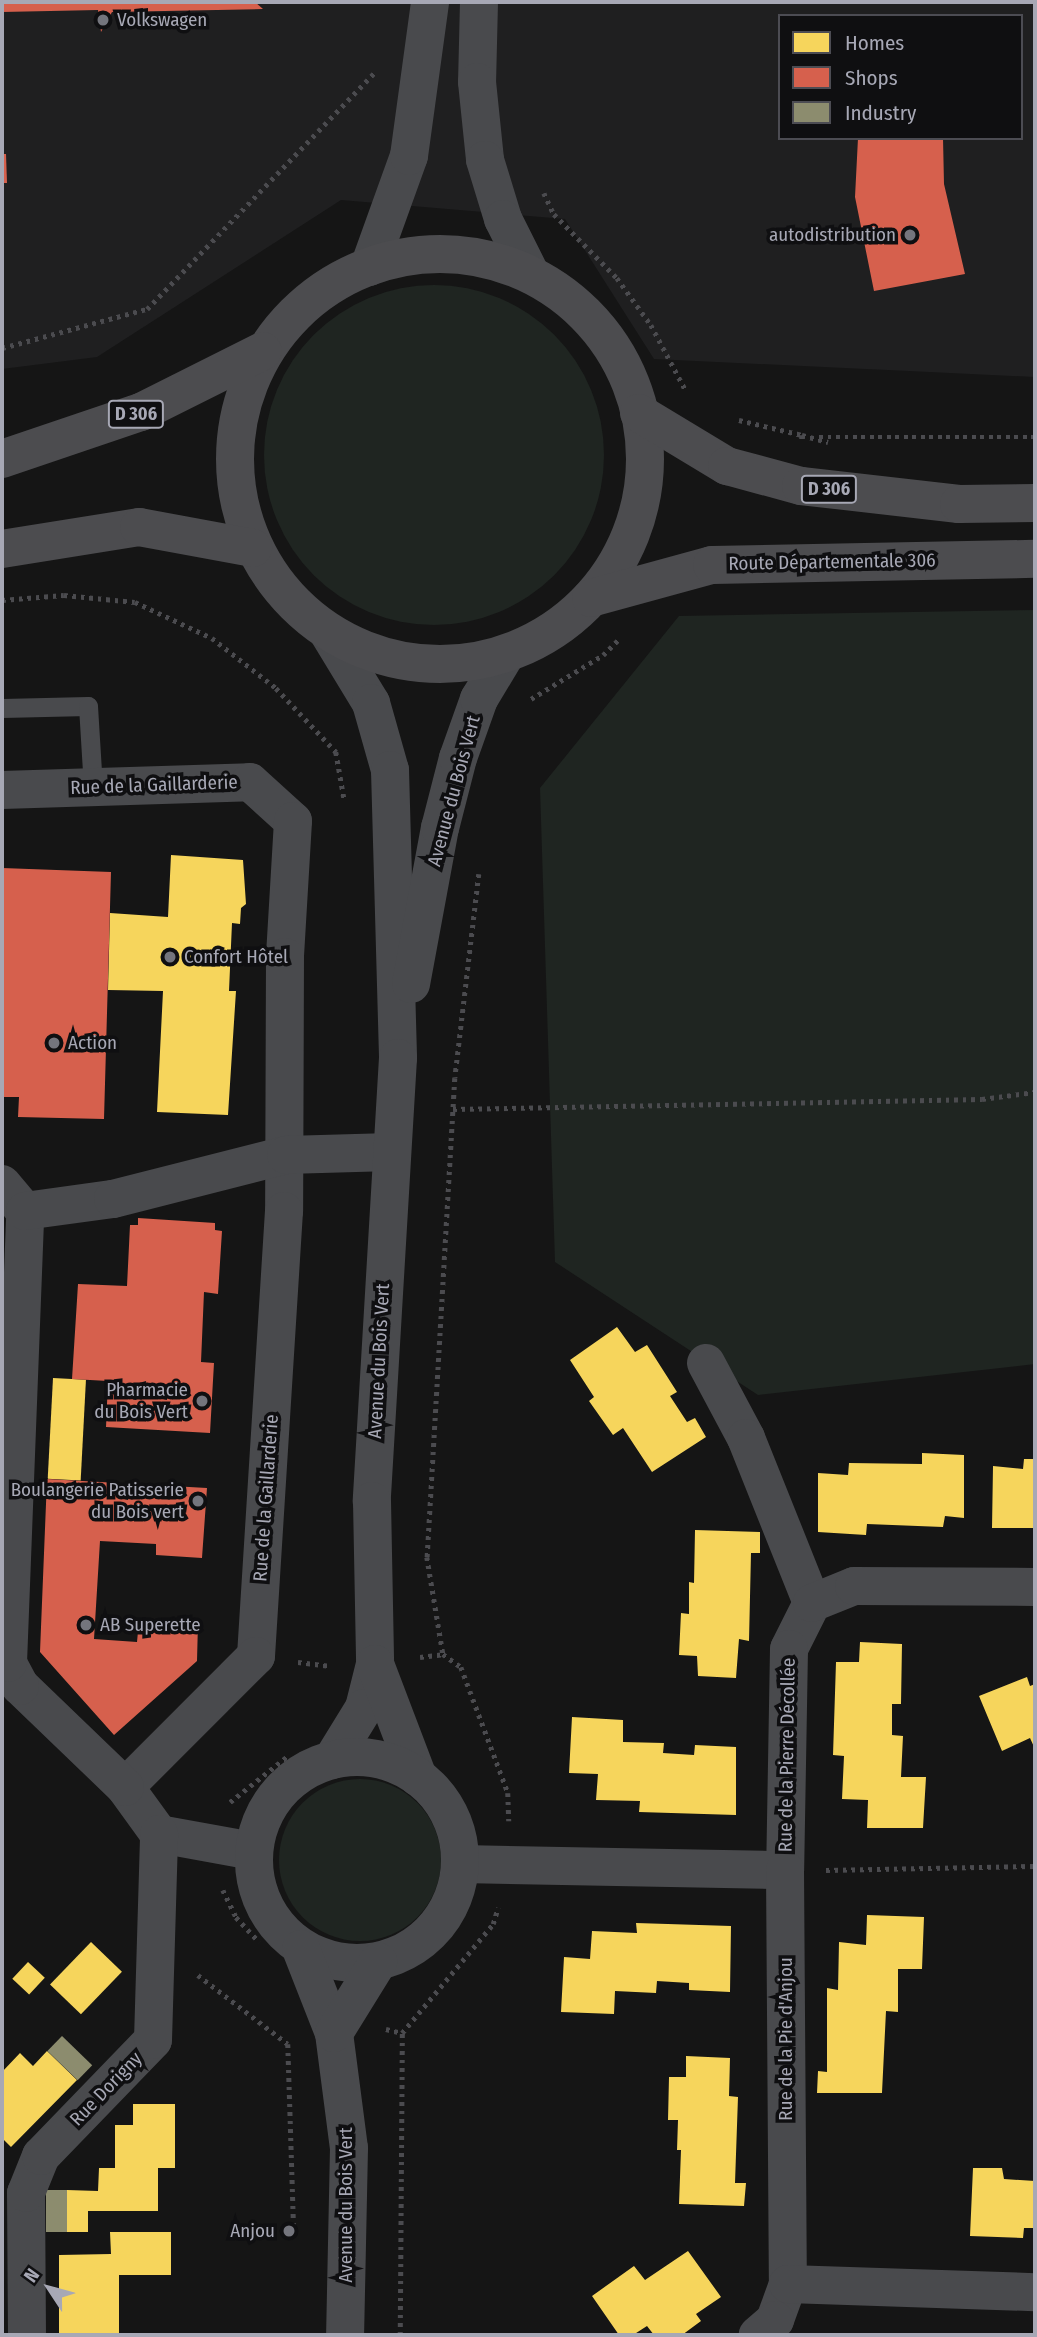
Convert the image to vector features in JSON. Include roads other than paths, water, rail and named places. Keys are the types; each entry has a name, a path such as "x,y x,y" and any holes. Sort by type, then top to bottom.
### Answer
{"main road":[{"path":"432,252 489,258 530,273 583,309 615,349 639,413 646,452 640,507 620,559 591,598 547,635 506,654 431,665 378,656 329,634 285,596 253,548 234,483 238,415 263,351 291,316 328,287 369,267 432,252"},
{"name":"D 306","path":"2,459 141,412 263,351"},
{"name":"D 306","path":"639,413 727,466 801,486 959,504 1035,503"},
{"path":"2,549 139,527 253,548"},
{"name":"Route Départementale 306","path":"591,598 712,565 1035,559"}],"street":[{"path":"369,267 409,156 430,2"},
{"path":"479,2 477,82 485,160 503,219 530,273"},
{"name":"Avenue du Bois Vert","path":"329,634 371,703 390,770 398,1058 372,1502 374,1664 364,1708 332,1760"},
{"name":"Avenue du Bois Vert","path":"398,1058 440,828 455,770 479,699 506,654"},
{"name":"Rue de la Gaillarderie","path":"2,790 250,782 293,821 285,957 286,1155 256,1656 125,1787"},
{"path":"253,1850 159,1834 125,1787 20,1686 8,1663 14,1197 113,1199 286,1155 391,1152"},
{"path":"706,1363 746,1438 812,1603 854,1586 1035,1587"},
{"name":"Rue de la Pierre Décollée","path":"785,1870 789,1649 812,1603"},
{"name":"Avenue du Bois Vert","path":"374,1664 418,1777"},
{"path":"362,1757 392,1763 418,1777 442,1801 456,1831 460,1864 451,1903 427,1937 378,1962 339,1962 301,1949 268,1915 256,1884 253,1850 261,1820 278,1793 303,1772 332,1760 362,1757"},
{"name":"Rue Dorigny","path":"27,2335 26,2193 41,2156 153,2040 159,1948 159,1834"},
{"path":"460,1864 785,1870"},
{"name":"Rue de la Pie d'Anjou","path":"785,1870 788,2284"},
{"name":"Avenue du Bois Vert","path":"301,1949 334,2033 349,2148 345,2335"},
{"path":"334,2033 378,1962"},
{"path":"758,2335 775,2320 788,2284 1035,2292"}],"lane":[{"path":"2,708 88,706 93,787"}],"place":[{"name":"Volkswagen","path":"103,20"},
{"name":"autodistribution","path":"910,235"},
{"name":"Confort Hôtel","path":"170,957"},
{"name":"Action","path":"54,1043"},
{"name":"Pharmacie du Bois Vert","path":"202,1401"},
{"name":"Boulangerie Patisserie du Bois vert","path":"198,1501"},
{"name":"AB Superette","path":"86,1625"},
{"name":"Anjou","path":"289,2231"}]}
